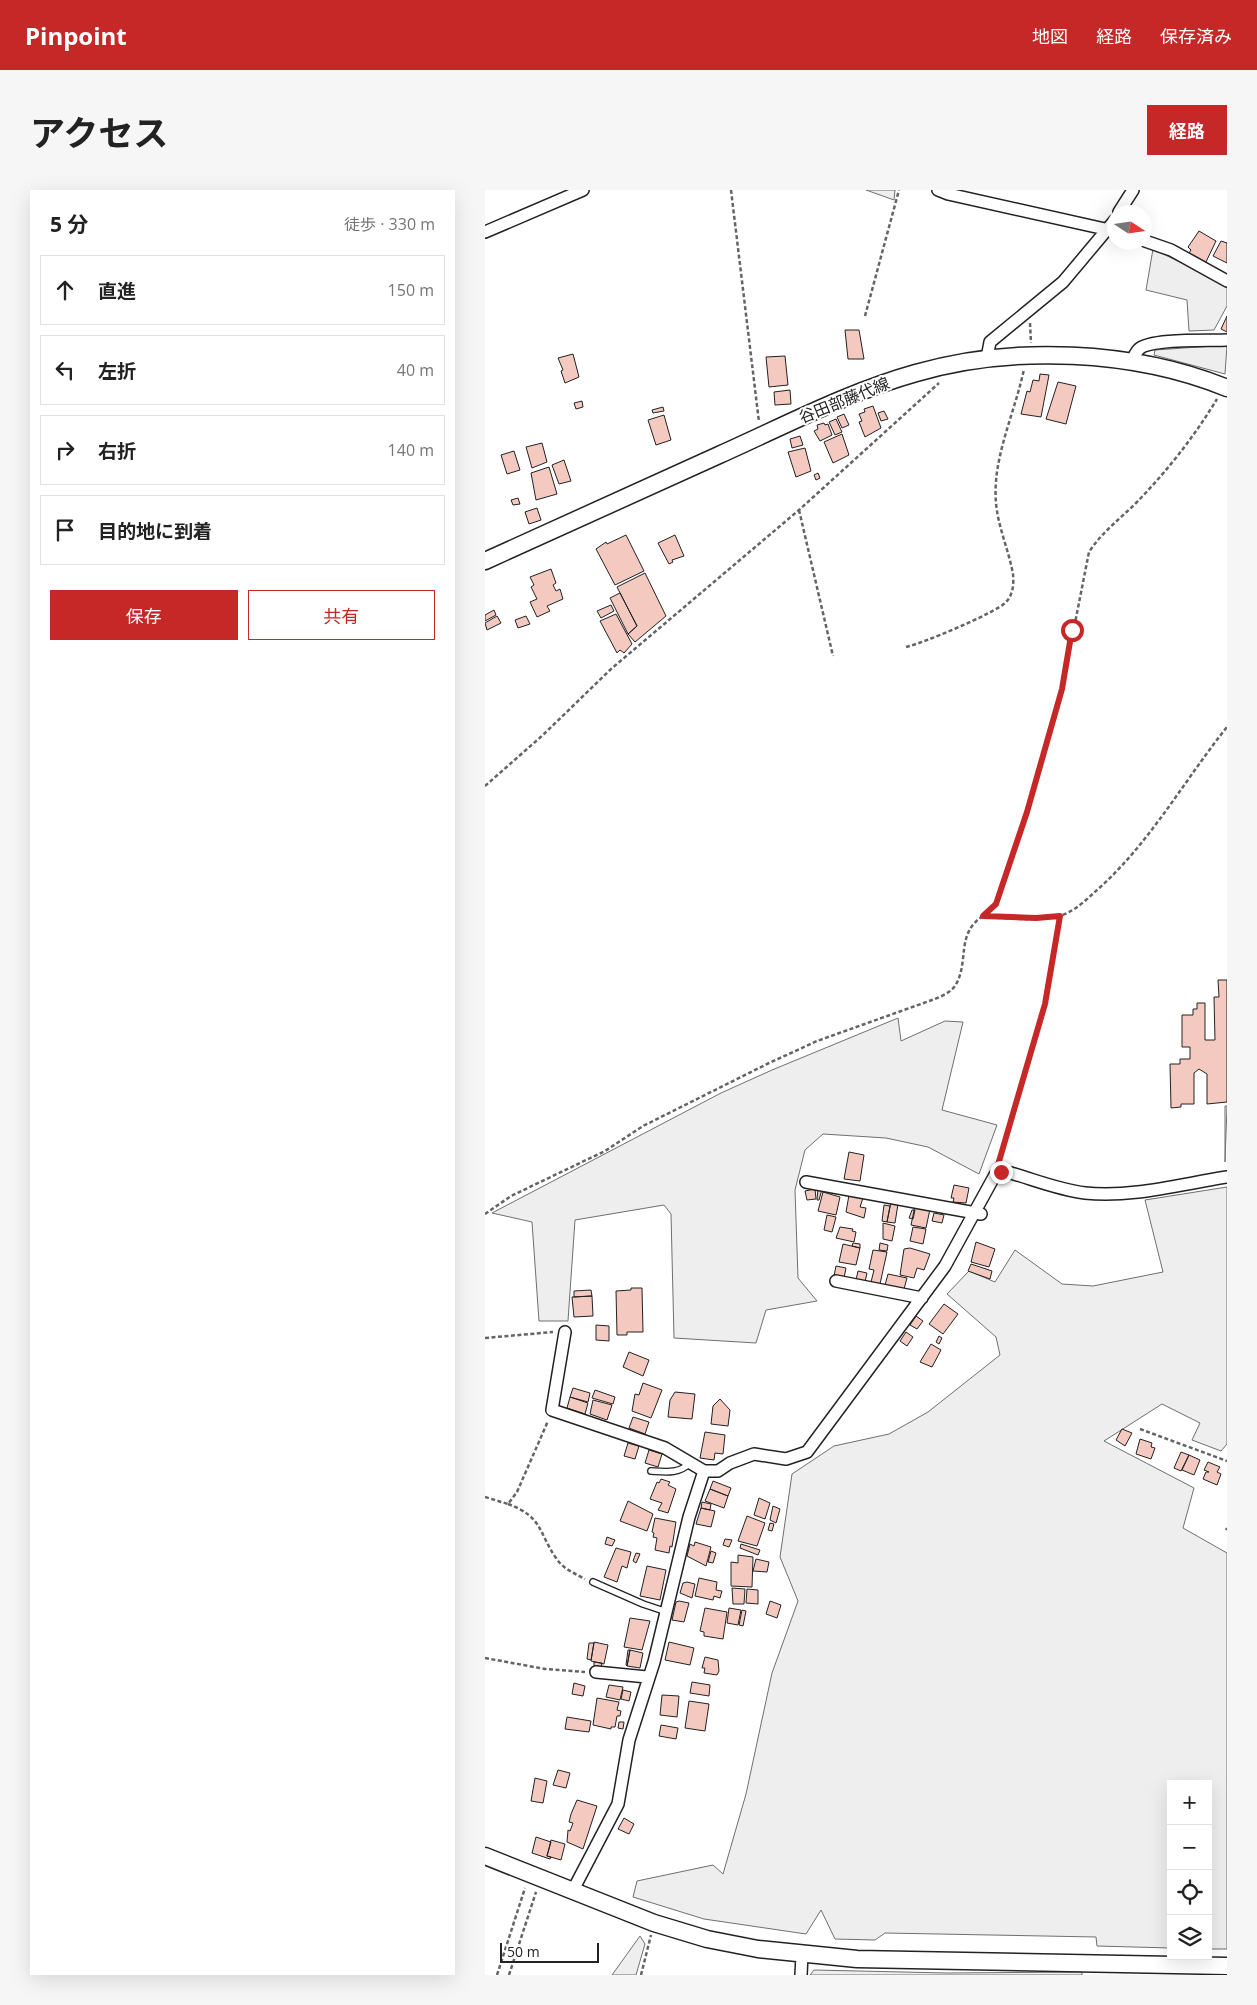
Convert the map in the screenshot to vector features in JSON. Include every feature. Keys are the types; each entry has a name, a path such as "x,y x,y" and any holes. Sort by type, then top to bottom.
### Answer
{"main road":[{"name":"谷田部藤代線","path":"485,561 869,388 944,366 987,358 1068,355 1131,363 1180,373 1226,387"},
{"path":"485,1856 572,1892 655,1923 707,1939 802,1955 857,1959 1227,1966"}],"street":[{"path":"485,232 583,190"},
{"path":"938,190 948,194 1107,226"},
{"path":"1123,205 1133,190"},
{"path":"987,358 990,342 1063,282 1107,234"},
{"path":"1152,243 1171,250 1227,281"},
{"path":"1131,363 1138,350 1150,344 1175,341 1227,340"},
{"path":"565,1332 552,1410 665,1448 704,1471 718,1471 754,1454 786,1459 807,1452 922,1298 945,1266 978,1213 995,1175 1001,1172 1011,1172 1083,1193 1108,1194 1133,1192 1227,1177"},
{"path":"806,1182 978,1213"},
{"path":"835,1281 922,1298"},
{"path":"572,1892 618,1804 629,1740 667,1612 689,1517 704,1471"},
{"path":"596,1672 647,1677"},
{"path":"801,1975 802,1955"}],"lane":[{"path":"651,1471 671,1472 684,1469 690,1463"},
{"path":"593,1582 643,1604 667,1612"}],"path":[{"path":"731,190 762,435"},
{"path":"865,316 899,190"},
{"path":"906,647 922,644 1004,605 1009,599 1014,584 1013,574 997,514 996,485 1007,430 1028,356 1029,309"},
{"path":"485,786 543,735 611,669 799,510 941,382 945,375 944,366"},
{"path":"485,1214 511,1196 605,1151 643,1126 767,1064 817,1041 940,996 955,985 967,933 976,921 996,904 1027,812 1062,689 1089,552 1101,534 1124,515 1158,479 1190,440 1226,387"},
{"path":"799,510 833,656"},
{"path":"983,916 1036,918 1060,916 1074,909 1118,871 1156,828 1227,727"},
{"path":"995,1175 1045,1004 1060,916"},
{"path":"485,1338 565,1332"},
{"path":"508,1504 517,1492 552,1410"},
{"path":"1140,1429 1227,1461"},
{"path":"485,1497 520,1508 535,1520 543,1531 556,1558 563,1566 593,1582"},
{"path":"485,1658 545,1670 596,1672"},
{"path":"497,1975 535,1877"},
{"path":"509,1975 535,1877"},
{"path":"641,1975 655,1923"}],"shaded area":[{"path":"866,190 895,190 894,200"},
{"path":"1153,249 1227,285 1227,306 1214,330 1189,331 1187,300 1146,290"},
{"path":"1227,345 1225,374 1154,355 1155,350"},
{"path":"898,1018 901,1041 945,1021 963,1022 942,1110 997,1125 979,1174 928,1147 886,1138 823,1134 805,1150 795,1190 798,1278 817,1301 766,1310 756,1343 674,1338 671,1214 664,1205 575,1220 568,1321 539,1321 532,1222 492,1213 721,1093"},
{"path":"1225,1106 1227,1106 1225,1162"},
{"path":"1227,1187 1227,1444 1221,1451 1192,1440 1200,1423 1162,1404 1104,1441 1194,1488 1183,1528 1227,1553 1227,1949 1212,1949 1212,1780 1167,1780 1167,1948 1097,1946 1096,1937 885,1933 875,1940 835,1939 821,1910 806,1934 704,1919 633,1897 637,1881 713,1865 723,1874 746,1794 772,1673 798,1601 780,1557 792,1474 834,1446 889,1434 928,1412 1000,1355 996,1337 947,1294 969,1271 995,1282 1015,1250 1062,1284 1093,1286 1163,1272 1145,1200"},
{"path":"640,1936 645,1944 636,1975 612,1975"},
{"path":"814,1970 947,1973 1082,1972 1082,1975 810,1975"}],"building":[{"path":"1199,231 1216,241 1205,264 1189,253 1191,250 1188,247"},
{"path":"1221,241 1227,243 1227,263 1213,256"},
{"path":"1227,316 1227,332 1221,329"},
{"path":"845,330 859,330 864,359 848,359"},
{"path":"573,354 579,377 565,383 561,371 563,370 558,358"},
{"path":"785,356 788,385 769,387 766,357"},
{"path":"1040,374 1049,375 1041,417 1021,414 1027,391 1030,392 1033,380 1039,381"},
{"path":"1058,382 1076,386 1066,424 1046,419"},
{"path":"790,390 791,404 775,405 774,392"},
{"path":"582,401 583,407 576,409 574,403"},
{"path":"873,406 881,428 865,437 859,422 862,421 859,414 865,412 864,409"},
{"path":"663,407 664,411 653,413 652,410"},
{"path":"884,411 888,419 881,421 878,413"},
{"path":"844,414 849,425 842,428 837,417"},
{"path":"664,415 671,440 656,445 648,420"},
{"path":"836,419 842,432 835,435 829,422"},
{"path":"824,423 825,425 828,424 832,435 820,441 814,431 818,429 817,425"},
{"path":"842,434 849,455 833,463 824,442"},
{"path":"800,436 803,445 792,448 790,439"},
{"path":"542,443 547,462 532,468 526,447"},
{"path":"805,448 811,471 796,477 788,452"},
{"path":"514,451 520,470 507,474 501,455"},
{"path":"564,460 571,481 559,484 552,465"},
{"path":"549,467 557,494 536,500 531,473"},
{"path":"818,473 820,478 816,480 814,475"},
{"path":"518,498 520,504 513,505 511,500"},
{"path":"537,508 541,520 529,524 525,512"},
{"path":"626,535 644,571 615,585 596,549 606,542 607,544"},
{"path":"675,535 684,556 672,560 673,562 669,564 658,543"},
{"path":"551,569 556,583 553,585 556,591 560,589 563,599 547,606 550,611 537,617 530,602 537,599 531,587 534,585 530,577"},
{"path":"645,573 666,616 635,642 628,634 637,626 617,587"},
{"path":"620,593 637,626 628,634 610,598"},
{"path":"611,605 614,611 601,618 597,611"},
{"path":"494,610 496,615 485,621 485,615"},
{"path":"616,614 632,644 624,653 620,650 617,653 600,621"},
{"path":"497,616 501,623 487,630 485,623"},
{"path":"526,616 530,624 518,628 515,620"},
{"path":"1218,980 1227,980 1227,1102 1207,1104 1207,1074 1199,1069 1194,1073 1194,1104 1181,1104 1181,1107 1171,1108 1170,1064 1180,1064 1180,1059 1190,1059 1190,1047 1182,1047 1182,1015 1193,1015 1193,1009 1197,1009 1197,1003 1205,1003 1205,1040 1215,1040 1214,997 1219,997"},
{"path":"849,1152 864,1155 860,1181 844,1179"},
{"path":"954,1185 969,1188 966,1203 953,1202 954,1198 951,1198"},
{"path":"818,1188 822,1189 819,1200 817,1200"},
{"path":"815,1189 816,1199 807,1200 805,1191"},
{"path":"823,1192 840,1197 836,1215 818,1211"},
{"path":"849,1195 863,1198 860,1207 866,1208 864,1218 846,1212"},
{"path":"891,1202 898,1204 895,1223 887,1222"},
{"path":"884,1205 890,1206 887,1222 882,1221"},
{"path":"915,1206 930,1209 926,1228 911,1225"},
{"path":"912,1210 915,1210 913,1219 909,1218"},
{"path":"934,1213 944,1215 942,1223 932,1221"},
{"path":"827,1215 836,1217 832,1232 824,1230"},
{"path":"883,1223 895,1226 892,1241 883,1239"},
{"path":"840,1227 853,1229 852,1231 856,1232 854,1242 836,1238"},
{"path":"913,1227 926,1229 923,1244 910,1241"},
{"path":"976,1242 995,1249 989,1267 971,1262"},
{"path":"853,1243 860,1244 860,1248 852,1246"},
{"path":"880,1243 888,1245 887,1251 879,1250"},
{"path":"843,1244 860,1248 856,1265 839,1262"},
{"path":"910,1248 930,1254 924,1270 917,1268 914,1278 900,1275 904,1249"},
{"path":"873,1250 887,1252 880,1284 871,1282 874,1270 869,1269"},
{"path":"971,1264 992,1271 990,1279 968,1271"},
{"path":"836,1266 846,1268 844,1278 834,1276"},
{"path":"858,1271 867,1273 865,1282 856,1280"},
{"path":"888,1274 907,1278 904,1289 885,1285"},
{"path":"631,1288 642,1288 643,1332 627,1332 627,1335 617,1335 616,1291 631,1290"},
{"path":"591,1290 592,1296 574,1297 574,1291"},
{"path":"592,1296 593,1316 574,1317 572,1297"},
{"path":"944,1304 958,1314 943,1334 929,1324"},
{"path":"916,1316 923,1321 917,1329 910,1325"},
{"path":"596,1325 609,1326 609,1341 596,1340"},
{"path":"906,1332 913,1337 907,1346 900,1341"},
{"path":"939,1336 942,1338 939,1344 936,1342"},
{"path":"931,1344 941,1350 932,1367 920,1362"},
{"path":"629,1352 649,1360 643,1376 623,1367"},
{"path":"643,1383 662,1390 651,1418 632,1411 635,1394 639,1395"},
{"path":"573,1388 590,1393 588,1402 570,1397"},
{"path":"595,1390 615,1397 613,1404 592,1398"},
{"path":"675,1392 695,1394 692,1419 668,1417 670,1400"},
{"path":"570,1397 588,1403 585,1414 567,1408"},
{"path":"720,1399 730,1410 728,1426 711,1424 713,1406"},
{"path":"593,1400 612,1405 607,1420 590,1414"},
{"path":"633,1417 649,1422 645,1434 629,1428"},
{"path":"1122,1429 1132,1433 1125,1446 1116,1440"},
{"path":"705,1432 725,1435 723,1454 715,1453 714,1460 700,1458"},
{"path":"1140,1439 1152,1443 1151,1447 1155,1448 1151,1459 1136,1454"},
{"path":"628,1443 639,1446 635,1459 624,1456"},
{"path":"649,1450 662,1454 658,1467 645,1463"},
{"path":"1181,1452 1189,1455 1181,1471 1174,1468"},
{"path":"1189,1455 1200,1460 1194,1475 1182,1470"},
{"path":"1208,1462 1220,1467 1217,1472 1221,1474 1217,1485 1203,1479 1206,1472 1209,1472 1204,1470"},
{"path":"661,1479 670,1482 668,1485 676,1489 668,1513 658,1510 662,1503 650,1499 657,1482 659,1483"},
{"path":"713,1481 731,1488 728,1496 710,1489"},
{"path":"710,1489 728,1496 724,1508 705,1501"},
{"path":"759,1498 770,1503 765,1519 754,1515"},
{"path":"628,1501 653,1514 647,1531 620,1521"},
{"path":"702,1502 711,1504 710,1510 701,1508"},
{"path":"773,1506 780,1509 776,1523 770,1520"},
{"path":"701,1508 715,1511 711,1527 696,1524"},
{"path":"747,1516 765,1523 757,1546 738,1541"},
{"path":"655,1518 676,1522 672,1547 670,1546 669,1553 655,1550 657,1538 653,1537 654,1533 652,1532"},
{"path":"770,1523 774,1524 772,1531 768,1530"},
{"path":"607,1537 615,1540 612,1546 605,1544"},
{"path":"725,1539 732,1540 729,1547 723,1545"},
{"path":"695,1542 711,1547 706,1566 687,1556 690,1544 694,1546"},
{"path":"741,1544 760,1550 758,1555 740,1548"},
{"path":"616,1548 631,1552 627,1568 622,1566 617,1582 604,1577"},
{"path":"711,1551 716,1553 713,1563 708,1562"},
{"path":"636,1553 640,1554 636,1563 633,1561"},
{"path":"738,1555 753,1557 752,1587 731,1586 731,1562 738,1563"},
{"path":"756,1559 769,1562 767,1572 753,1571"},
{"path":"647,1566 666,1570 660,1600 640,1596"},
{"path":"699,1578 717,1582 716,1590 722,1591 720,1598 714,1596 713,1600 695,1596"},
{"path":"683,1583 695,1584 692,1598 680,1593"},
{"path":"732,1588 745,1589 744,1604 733,1604"},
{"path":"747,1589 758,1590 758,1604 746,1603"},
{"path":"770,1601 781,1605 777,1618 766,1614"},
{"path":"676,1602 689,1603 684,1622 672,1620"},
{"path":"705,1608 727,1612 723,1639 704,1636 704,1632 700,1631"},
{"path":"729,1608 741,1610 738,1625 727,1623"},
{"path":"742,1610 746,1611 743,1626 739,1625"},
{"path":"630,1618 650,1621 642,1650 624,1647"},
{"path":"594,1642 608,1645 604,1664 591,1661"},
{"path":"669,1642 694,1648 690,1665 665,1660"},
{"path":"589,1643 594,1643 591,1660 587,1659"},
{"path":"628,1650 630,1650 627,1666 626,1665"},
{"path":"630,1650 643,1653 640,1668 627,1666"},
{"path":"705,1657 718,1660 719,1671 717,1675 704,1673 705,1668 702,1668"},
{"path":"594,1662 602,1663 601,1667 594,1666"},
{"path":"692,1682 710,1685 709,1696 690,1693"},
{"path":"574,1683 585,1686 583,1696 572,1694"},
{"path":"609,1685 623,1687 620,1700 606,1697"},
{"path":"623,1690 631,1692 629,1701 621,1699"},
{"path":"662,1695 679,1696 677,1717 660,1715"},
{"path":"597,1698 619,1702 617,1710 621,1711 620,1716 617,1716 615,1727 611,1727 611,1729 593,1725"},
{"path":"689,1701 709,1704 705,1731 685,1728"},
{"path":"567,1717 591,1721 589,1732 565,1729"},
{"path":"619,1722 624,1722 623,1729 618,1728"},
{"path":"661,1725 678,1728 676,1739 659,1736"},
{"path":"558,1770 570,1773 566,1788 553,1785"},
{"path":"535,1778 547,1781 543,1803 531,1801"},
{"path":"577,1800 597,1806 583,1849 567,1842 568,1830 570,1831 573,1823 569,1822"},
{"path":"624,1818 634,1824 629,1834 618,1829"},
{"path":"536,1837 551,1842 547,1856 551,1857 550,1859 532,1853"},
{"path":"551,1840 565,1844 561,1860 547,1856"}],"route":[{"path":"1001,1172 995,1175 1045,1004 1060,916 1013,918 983,916 996,904 1027,812 1062,689 1072,630"}]}
